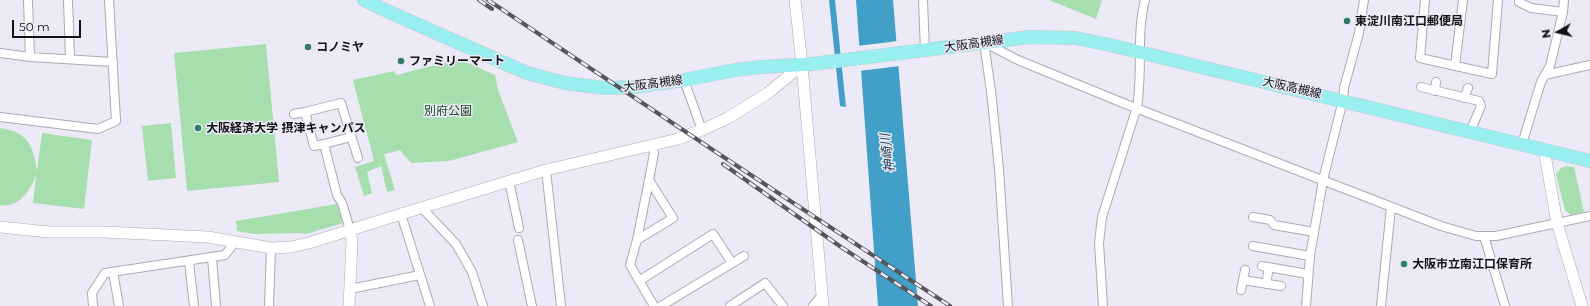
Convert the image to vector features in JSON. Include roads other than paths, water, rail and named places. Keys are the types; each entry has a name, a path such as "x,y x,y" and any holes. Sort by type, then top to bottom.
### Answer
{"main road":[{"name":"大阪高槻線","path":"364,0 508,66 550,80 584,86 614,88 634,87 684,80 735,70 807,64 1030,37 1075,38 1344,100 1590,161"}],"street":[{"path":"28,0 30,57"},
{"path":"68,0 70,59"},
{"path":"0,117 98,129 116,121 109,0"},
{"path":"795,0 807,64 822,301 813,306"},
{"path":"920,51 923,0"},
{"path":"1103,306 1099,243 1102,217 1136,107 1140,88 1142,9 1145,0"},
{"path":"1306,306 1310,256 1323,180 1344,100 1344,88 1359,33 1364,0"},
{"path":"1426,0 1420,58 1492,74 1498,0"},
{"path":"1456,66 1463,0"},
{"path":"1519,0 1531,8 1563,12"},
{"path":"1522,144 1541,82 1550,66 1563,12 1564,0"},
{"path":"984,43 1018,60 1136,107 1391,207 1465,234 1496,236 1590,216"},
{"path":"984,43 992,91 1005,244 1008,303 1015,306"},
{"path":"0,53 30,57 113,62"},
{"path":"0,227 49,232 104,232 208,237 271,248 291,247 309,243 546,170 678,139 728,118 768,94 807,64"},
{"path":"1545,75 1590,65"},
{"path":"684,80 702,130"},
{"path":"1435,91 1436,82"},
{"path":"1421,87 1479,101 1480,106 1470,132"},
{"path":"1464,98 1468,88"},
{"path":"294,114 344,102 351,137 358,158"},
{"path":"305,112 314,146 351,137"},
{"path":"324,144 337,195 342,203 352,242 349,306"},
{"path":"652,145 654,154 637,240 630,265 654,306"},
{"path":"1544,149 1557,223 1582,306"},
{"path":"546,170 561,306"},
{"path":"637,240 673,218 649,180"},
{"path":"509,181 519,228"},
{"path":"1381,306 1391,207"},
{"path":"422,208 456,244 472,272 483,306"},
{"path":"401,214 430,306"},
{"path":"1253,217 1270,220 1274,226 1314,232"},
{"path":"639,281 713,234 732,264"},
{"path":"1484,236 1505,306"},
{"path":"518,240 532,306"},
{"path":"93,306 92,293 105,273 189,262 225,255 235,242"},
{"path":"1254,246 1262,251 1310,256"},
{"path":"269,306 271,248"},
{"path":"661,306 744,256"},
{"path":"212,258 216,306"},
{"path":"189,262 194,306"},
{"path":"1266,284 1265,267 1308,274"},
{"path":"1241,290 1245,270"},
{"path":"113,272 118,306"},
{"path":"350,289 420,275"},
{"path":"1243,280 1281,286"},
{"path":"733,305 765,283 783,306"}],"water":[{"path":"829,0 835,0 846,107 840,106"},
{"name":"神崎川","path":"856,0 893,0 918,306 878,306"}],"railway":[{"path":"479,0 492,9"},
{"path":"488,0 950,306"},
{"path":"723,164 841,247 931,306"}],"place":[{"name":"東淀川南江口郵便局","path":"1347,21"},
{"name":"コノミヤ","path":"308,47"},
{"name":"ファミリーマート","path":"401,61"},
{"name":"大阪経済大学 摂津キャンパス","path":"198,128"},
{"name":"大阪市立南江口保育所","path":"1404,264"}],"park label":[{"name":"別府公園","path":"448,111"}]}
